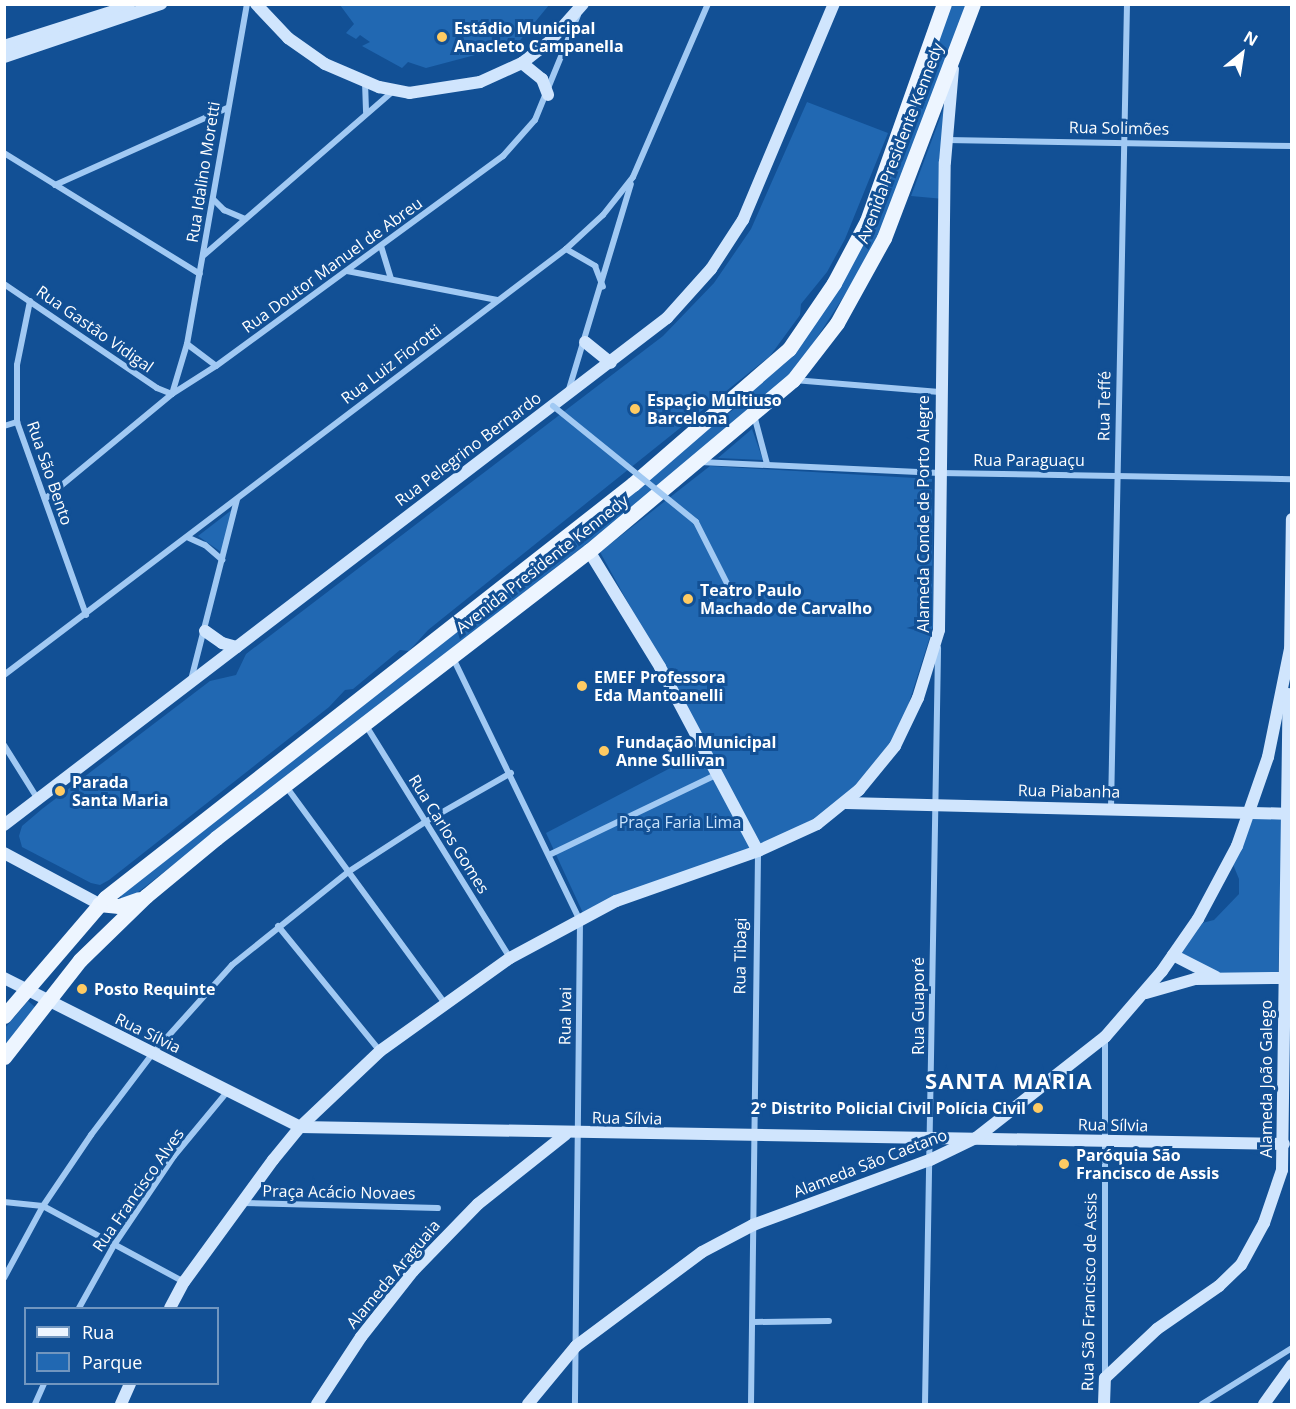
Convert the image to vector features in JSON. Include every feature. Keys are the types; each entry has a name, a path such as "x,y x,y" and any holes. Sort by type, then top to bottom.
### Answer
{"main road":[{"name":"Avenida Presidente Kennedy","path":"4,1016 99,903 690,436 789,349 851,252 879,190 944,4"},
{"name":"Avenida Presidente Kennedy","path":"4,1058 97,941 146,896 285,785 590,551 700,462 793,380 837,323 884,238 972,8"},
{"path":"739,395 754,415"},
{"path":"690,436 690,456 700,462"},
{"path":"99,903 119,906 146,896"},
{"path":"97,941 106,919 99,903"},
{"path":"25,990 61,984"}],"street":[{"path":"4,46 134,7 161,4"},
{"name":"Rua Idalino Moretti","path":"172,394 187,344 204,256 227,108 248,4"},
{"path":"256,4 304,51 365,82 393,91 417,92 463,86 522,63 551,40 582,7"},
{"name":"Rua Luiz Fiorotti","path":"4,675 189,538 237,498 566,249 603,215 633,177 708,4"},
{"name":"Rua Pelegrino Bernardo","path":"4,825 39,801 191,680 611,363 667,318 730,242 834,4"},
{"name":"Rua Teffé","path":"1111,808 1127,4"},
{"path":"4,57 134,7"},
{"name":"Rua Doutor Manuel de Abreu","path":"45,500 172,394 216,366 503,156 535,120 548,95 582,7"},
{"name":"Alameda Conde de Porto Alegre","path":"171,1307 184,1282 240,1203 300,1127 380,1051 444,1002 510,958 616,901 758,851 817,824 846,803 877,771 906,726 938,644 940,392 946,140 954,53"},
{"path":"522,63 542,79 548,95"},
{"path":"365,82 366,112"},
{"path":"204,256 366,112 393,91"},
{"path":"55,185 227,108"},
{"name":"Rua Solimões","path":"946,140 1123,141 1292,146"},
{"path":"4,153 200,274"},
{"path":"567,395 603,288 633,177"},
{"path":"213,199 224,210 245,219"},
{"path":"381,246 391,279"},
{"path":"566,249 596,266 603,288"},
{"path":"347,271 469,298 497,300"},
{"name":"Rua Gastão Vidigal","path":"4,284 157,388 172,394"},
{"name":"Rua São Bento","path":"30,301 17,365 17,422 86,615"},
{"path":"585,342 611,363"},
{"path":"187,344 216,366"},
{"path":"793,380 940,392"},
{"path":"553,405 696,522 741,611"},
{"path":"754,415 766,464"},
{"path":"4,426 17,422"},
{"name":"Rua Paraguaçu","path":"700,462 940,472 1292,479"},
{"path":"191,680 237,498"},
{"name":"Alameda São Caetano","path":"1289,815 1292,519"},
{"path":"189,538 210,549 222,560"},
{"name":"Rua Tibagi","path":"590,551 718,774 758,851 753,1225 754,1322 751,1404"},
{"path":"205,631 222,643 236,647"},
{"name":"Rua Guaporé","path":"925,1404 931,1136 933,806 938,644"},
{"name":"Alameda São Caetano","path":"528,1404 576,1346 702,1252 753,1225 930,1160 976,1138 1106,1036 1173,955 1213,893 1251,813 1276,728 1290,649"},
{"name":"Rua Ivai","path":"452,657 551,854 580,921 571,1134 576,1346 575,1404"},
{"name":"Rua Carlos Gomes","path":"365,723 510,958"},
{"path":"4,745 39,801"},
{"path":"4,1278 43,1206 153,1053 232,965 348,872 425,822 511,773"},
{"path":"551,854 718,774"},
{"path":"285,785 444,1002"},
{"name":"Rua Piabanha","path":"846,803 1111,808 1289,815"},
{"name":"Alameda João Galego","path":"1105,1378 1157,1329 1219,1286 1241,1265 1275,1196 1284,1144 1289,815"},
{"path":"4,853 99,903"},
{"path":"278,926 380,1051"},
{"path":"1173,955 1217,978"},
{"name":"Rua Sílvia","path":"4,978 48,1003 300,1127 571,1134 931,1136 1107,1142 1284,1144"},
{"path":"1142,994 1177,982 1217,978 1287,982"},
{"name":"Rua São Francisco de Assis","path":"1104,1404 1106,1036"},
{"name":"Rua Francisco Alves","path":"80,1307 114,1245 174,1156 227,1092"},
{"name":"Alameda Araguaia","path":"317,1404 361,1337 413,1270 478,1204 571,1134"},
{"path":"4,1202 43,1206 184,1282"},
{"name":"Praça Acácio Novaes","path":"240,1203 438,1208"},
{"path":"754,1322 829,1321"},
{"path":"1202,1404 1292,1348"},
{"path":"1264,1404 1292,1365"},
{"path":"35,1404 43,1385"},
{"path":"121,1404 129,1385"}],"green space":[{"name":"Estádio Municipal Anacleto Campanella","path":"340,5 549,5 517,44 426,68 408,62 402,68 362,46 370,42 360,35 356,39 346,33 354,24"},
{"path":"950,5 968,5 883,236 794,373 759,404 750,392 784,364 823,308"},
{"path":"807,102 888,133 845,239 827,272 801,304 800,315 770,356 428,630 409,651 400,650 353,689 345,690 329,707 109,880 100,885 91,883 22,847 19,836 22,826 42,809 210,681 236,675 246,654 663,336 714,283 751,229"},
{"path":"946,102 944,199 911,196"},
{"path":"749,397 757,407 719,441 128,900 121,902 121,895"},
{"path":"752,429 763,460 718,458"},
{"path":"710,466 932,479 933,627 900,731 838,806 762,846 600,552"},
{"path":"233,509 221,552 198,536"},
{"name":"Praça Faria Lima","path":"701,752 756,850 583,913 546,833"},
{"path":"1254,816 1284,817 1278,975 1219,975 1178,954 1198,924 1214,920 1239,894 1239,879 1232,862"},
{"path":"28,1001 35,1007 5,1046 5,1028"}],"place":[{"name":"Estádio Municipal Anacleto Campanella","path":"442,37"},
{"name":"Espaçio Multiuso Barcelona","path":"635,409"},
{"name":"Teatro Paulo Machado de Carvalho","path":"688,599"},
{"name":"EMEF Professora Eda Mantoanelli","path":"582,686"},
{"name":"Fundação Municipal Anne Sullivan","path":"604,751"},
{"name":"Parada Santa Maria","path":"60,791"},
{"name":"Posto Requinte","path":"82,989"},
{"name":"2° Distrito Policial Civil Polícia Civil","path":"1038,1108"},
{"name":"Paróquia São Francisco de Assis","path":"1064,1164"}],"district":[{"name":"SANTA MARIA","path":"1009,1081"}]}
